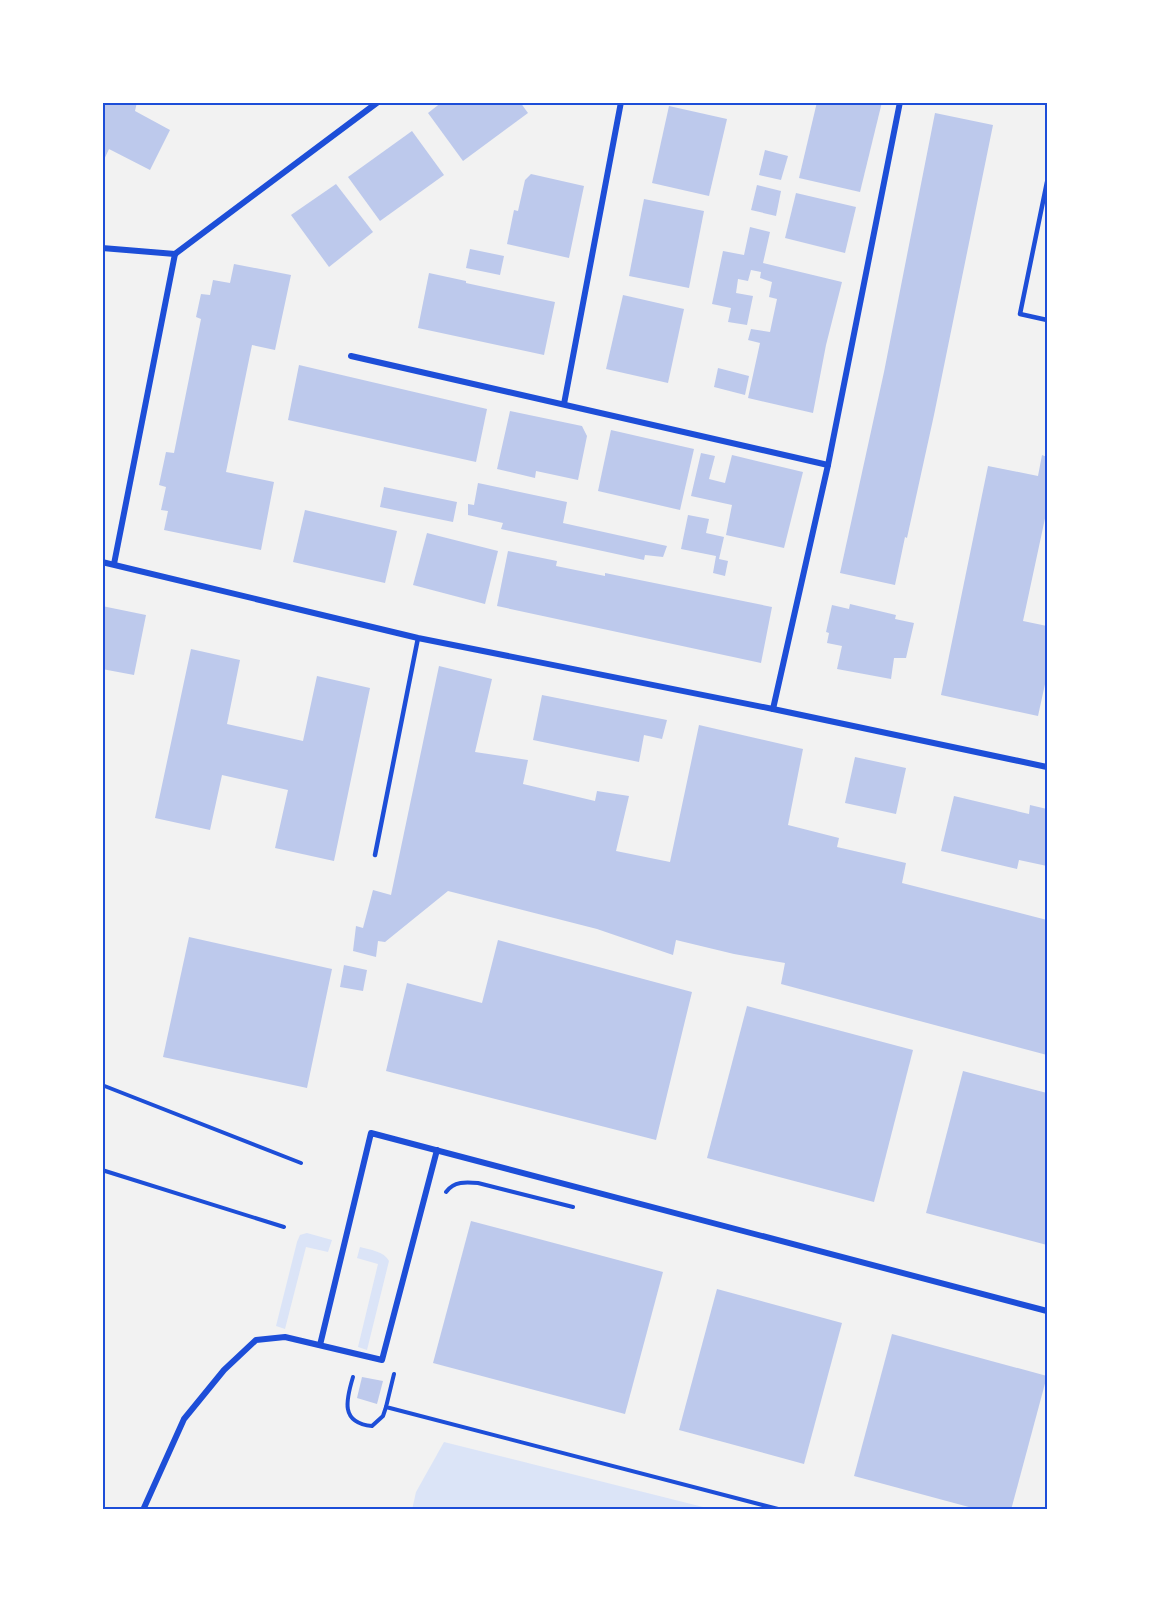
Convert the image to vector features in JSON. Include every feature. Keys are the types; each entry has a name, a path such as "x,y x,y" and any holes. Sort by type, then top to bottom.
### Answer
{"street":[{"path":"102,248 175,254 378,102"},
{"path":"564,404 621,102"},
{"path":"773,709 828,465 900,102"},
{"path":"114,564 175,254"},
{"path":"351,356 828,465"},
{"path":"102,562 418,638 1047,767"},
{"path":"320,1345 371,1133 1047,1311"},
{"path":"143,1510 184,1419 224,1370 256,1340 285,1337 382,1360 437,1150"}],"lane":[{"path":"1047,182 1020,314 1047,320"},
{"path":"375,855 418,638"}],"path":[{"path":"102,1085 301,1163"},
{"path":"102,1170 284,1227"},
{"path":"444,1196 448,1188 462,1181 580,1209"},
{"path":"353,1377 348,1392 349,1416 361,1425 372,1426 383,1416 395,1371"},
{"path":"386,1407 782,1510"}],"shaded area":[{"path":"307,1233 332,1240 328,1252 306,1247 285,1329 276,1326 297,1242 300,1235"},
{"path":"360,1247 380,1253 389,1261 367,1350 358,1347 378,1264 357,1258"},
{"path":"444,1442 715,1510 412,1510 416,1492"}],"building":[{"path":"102,102 137,102 135,111 170,130 150,170 109,149 102,164"},
{"path":"442,102 520,102 528,113 463,161 428,113"},
{"path":"817,102 882,102 860,192 799,178"},
{"path":"669,106 727,119 709,196 652,183"},
{"path":"935,113 993,125 934,415 895,585 840,573 884,372"},
{"path":"412,131 444,175 380,221 348,177"},
{"path":"765,150 788,156 781,180 759,175"},
{"path":"531,174 584,186 569,258 507,244 514,210 518,211 525,180"},
{"path":"336,184 373,232 329,267 291,215"},
{"path":"757,185 781,191 776,216 751,210"},
{"path":"796,193 856,207 845,253 785,238"},
{"path":"644,199 704,211 689,288 629,276"},
{"path":"750,227 770,232 763,263 842,282 826,345 813,413 748,398 760,343 748,340 751,329 770,332 777,299 769,297 772,282 760,278 761,272 751,270 748,281 738,279 736,293 753,296 747,325 728,322 731,308 712,304 723,251 744,255"},
{"path":"470,249 504,256 500,275 466,268"},
{"path":"234,264 291,275 275,350 252,345 226,472 274,482 261,550 164,530 168,511 161,510 166,487 159,485 166,452 174,453 201,319 196,317 201,294 210,295 213,280 230,283"},
{"path":"429,273 555,302 544,355 418,328"},
{"path":"623,295 684,309 668,383 606,369"},
{"path":"299,365 487,409 476,462 288,420"},
{"path":"718,368 749,376 745,395 714,387"},
{"path":"510,411 582,426 587,436 578,480 536,471 535,478 497,469"},
{"path":"611,430 694,449 680,510 598,491"},
{"path":"701,453 715,456 709,479 725,483 732,455 803,472 784,548 726,535 732,505 691,496"},
{"path":"1042,455 1047,457 1047,509 1023,621 1047,626 1047,675 1038,716 941,695 988,466 1038,476"},
{"path":"478,483 567,502 563,523 667,546 663,557 645,555 644,560 501,529 503,523 468,515 468,504 474,505"},
{"path":"384,487 457,502 453,522 380,507"},
{"path":"305,510 397,531 385,583 293,562"},
{"path":"688,515 709,519 706,533 724,537 719,559 728,561 725,576 713,573 716,556 681,549"},
{"path":"427,533 498,551 485,604 413,585"},
{"path":"508,551 557,561 556,566 605,576 605,573 772,607 761,663 497,606"},
{"path":"850,604 896,615 895,619 914,623 906,658 894,658 891,679 837,669 842,646 827,643 829,633 826,632 832,605 849,609"},
{"path":"102,606 146,615 134,675 102,669"},
{"path":"191,649 240,660 227,724 303,741 317,676 370,688 334,861 275,848 288,790 222,775 210,830 155,818"},
{"path":"439,666 492,679 475,752 528,760 523,784 595,801 597,791 629,796 616,851 670,862 699,725 803,749 788,825 839,838 837,847 906,863 902,883 1047,920 1047,1055 781,984 785,963 676,940 673,955 597,929 448,891 385,942 378,941 376,957 353,951 356,926 363,928 373,890 391,895"},
{"path":"542,695 667,720 662,739 644,735 639,762 533,740"},
{"path":"855,757 906,768 896,814 845,803"},
{"path":"954,796 1029,814 1030,805 1047,809 1047,866 1019,860 1017,869 941,851"},
{"path":"189,937 332,969 307,1088 163,1057"},
{"path":"498,940 692,992 656,1140 386,1071 407,983 482,1003"},
{"path":"344,965 367,970 363,991 340,987"},
{"path":"747,1006 913,1050 874,1202 707,1158"},
{"path":"963,1071 1047,1093 1047,1245 926,1213"},
{"path":"471,1221 663,1272 625,1414 433,1363"},
{"path":"717,1289 842,1323 804,1464 679,1430"},
{"path":"892,1334 1047,1376 1011,1510 980,1510 854,1476"},
{"path":"362,1377 383,1381 377,1404 357,1398"}]}
